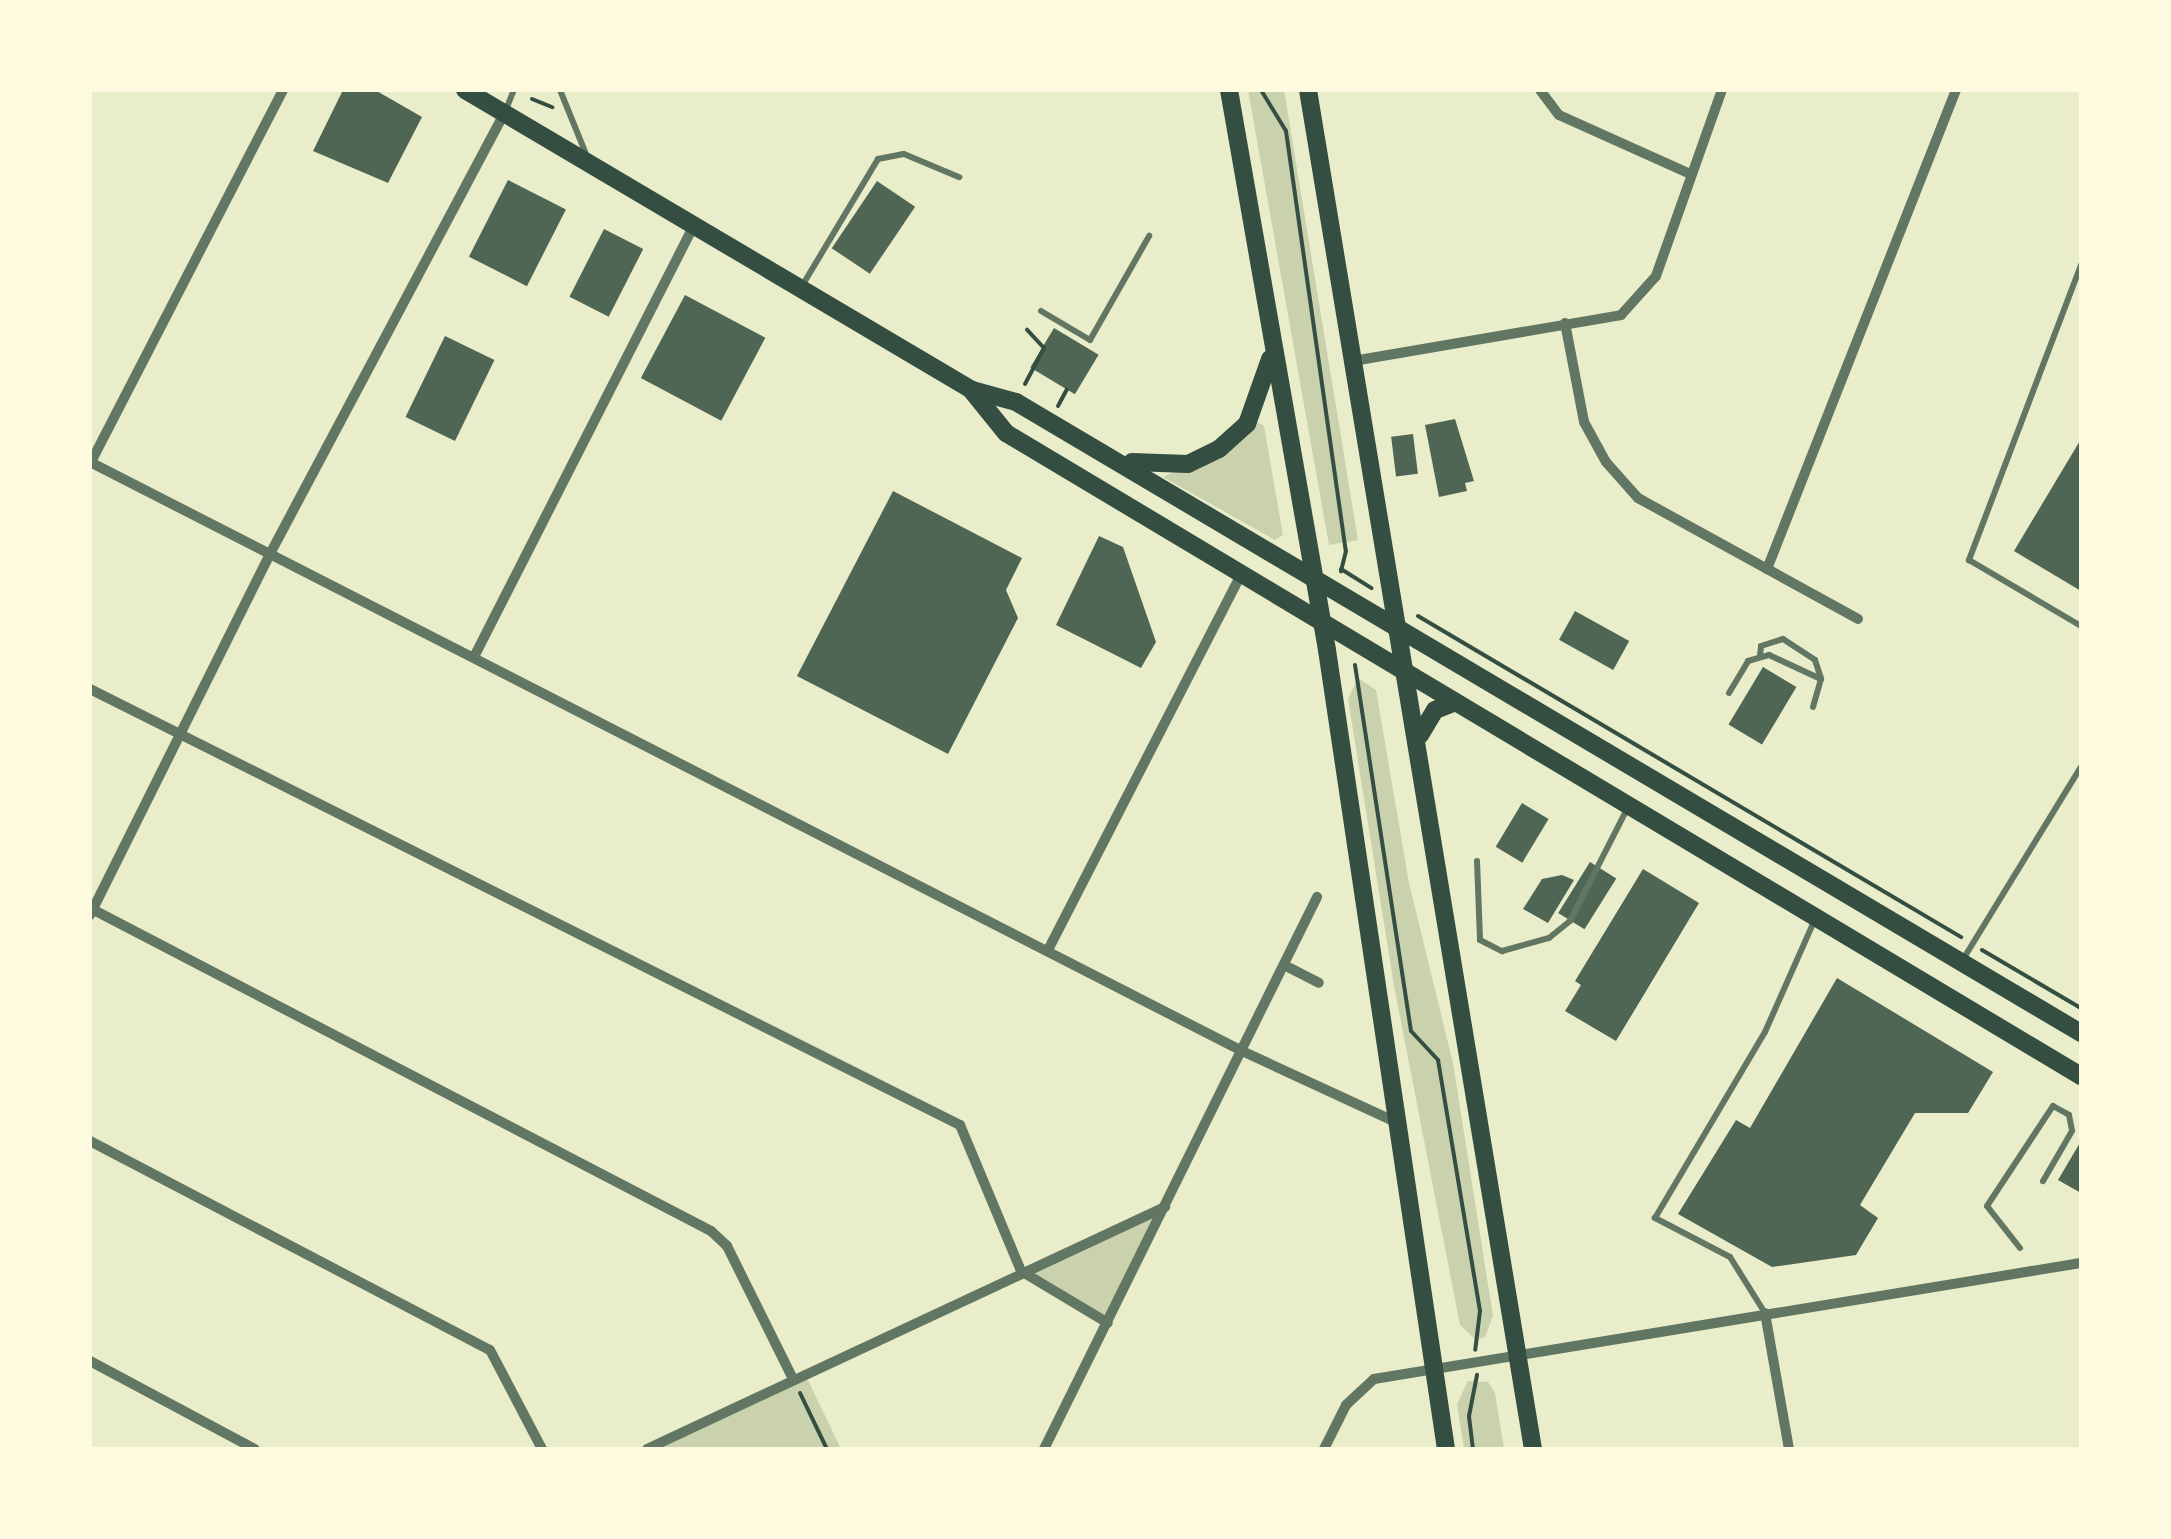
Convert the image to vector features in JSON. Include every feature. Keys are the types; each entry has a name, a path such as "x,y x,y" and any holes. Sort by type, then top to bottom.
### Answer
{"main road":[{"path":"466,90 972,390 1016,402 1312,575 1406,620 2081,1033"},
{"path":"1229,90 1322,623 1446,1449"},
{"path":"1308,90 1353,361 1406,620 1409,675 1533,1449"},
{"path":"1110,456 1156,467 1188,464 1219,450 1247,424 1266,381 1272,348"},
{"path":"972,390 1006,433 2081,1076"},
{"path":"1420,735 1435,710 1456,702"}],"street":[{"path":"283,90 90,462 475,655 1242,1052 1398,1123"},
{"path":"1540,90 1559,114 1690,174"},
{"path":"1353,361 1622,315 1656,276 1722,90"},
{"path":"1767,570 1956,90"},
{"path":"504,113 271,552 91,911 711,1230 727,1246 794,1379"},
{"path":"475,655 694,226"},
{"path":"1566,324 1584,422 1606,462 1638,498 1858,619"},
{"path":"1048,950 1241,575"},
{"path":"90,689 960,1125 1021,1271 1108,1323"},
{"path":"1044,1449 1317,897"},
{"path":"1284,965 1318,983"},
{"path":"90,1141 490,1350 542,1449"},
{"path":"647,1449 1021,1271 1166,1207"},
{"path":"1324,1449 1346,1405 1374,1379 2081,1262"},
{"path":"1765,1314 1788,1449"},
{"path":"90,1360 255,1449"}],"lane":[{"path":"504,113 514,90"},
{"path":"560,90 591,164"},
{"path":"800,288 878,159 904,154 959,177"},
{"path":"1041,311 1090,340 1149,236"},
{"path":"2081,265 1969,560 2081,626"},
{"path":"1760,656 1762,646 1783,639 1814,660 1821,679 1813,708"},
{"path":"1728,693 1748,661 1760,656 1821,679"},
{"path":"1962,962 2081,767"},
{"path":"1477,861 1480,940 1502,951 1550,938 1570,921 1629,806"},
{"path":"1765,1314 1730,1257 1654,1218 1765,1032 1816,918"},
{"path":"2020,1248 1987,1206 2053,1106 2070,1115 2072,1131 2043,1181"}],"path":[{"path":"1261,90 1286,130 1346,551"},
{"path":"532,99 552,107"},
{"path":"1016,402 1044,348 1028,330"},
{"path":"1406,620 2081,1008"},
{"path":"1351,640 1411,1031 1438,1060 1480,1311 1469,1416 1473,1449"},
{"path":"794,1379 827,1449"}],"green space":[{"path":"1248,90 1284,90 1358,540 1329,545"},
{"path":"1257,422 1264,426 1283,535 1275,540 1163,477 1239,442"},
{"path":"1358,678 1376,690 1409,883 1453,1063 1493,1316 1485,1337 1476,1340 1460,1325 1394,986 1348,699"},
{"path":"1166,1207 1108,1323 1021,1271"},
{"path":"805,1374 841,1449 647,1449"},
{"path":"1468,1381 1488,1382 1495,1393 1504,1449 1464,1449 1457,1404"}],"building":[{"path":"343,90 375,90 422,117 388,183 313,151"},
{"path":"508,180 566,210 527,286 469,257"},
{"path":"877,181 915,207 870,274 832,248"},
{"path":"604,229 643,249 609,317 569,297"},
{"path":"685,295 765,338 721,421 641,378"},
{"path":"1054,328 1099,355 1075,394 1030,367"},
{"path":"445,336 494,360 455,441 406,417"},
{"path":"1455,419 1474,481 1465,483 1467,491 1439,497 1425,425"},
{"path":"1413,434 1418,474 1396,476 1391,437"},
{"path":"2081,439 2081,591 2014,551"},
{"path":"893,491 1022,558 1006,590 1018,618 948,754 797,676"},
{"path":"1099,536 1123,547 1156,642 1141,668 1056,625"},
{"path":"1575,611 1629,641 1613,670 1559,640"},
{"path":"1763,667 1796,687 1762,745 1728,724"},
{"path":"1522,803 1549,819 1522,863 1496,847"},
{"path":"1590,862 1616,878 1584,929 1558,913"},
{"path":"1643,869 1699,903 1616,1041 1565,1011 1581,985 1575,981"},
{"path":"1562,875 1574,880 1548,923 1523,909 1542,879"},
{"path":"1837,978 1993,1072 1968,1113 1915,1113 1860,1205 1878,1218 1856,1255 1772,1267 1678,1214 1736,1120 1750,1128"},
{"path":"2081,1141 2081,1193 2058,1180"}]}
